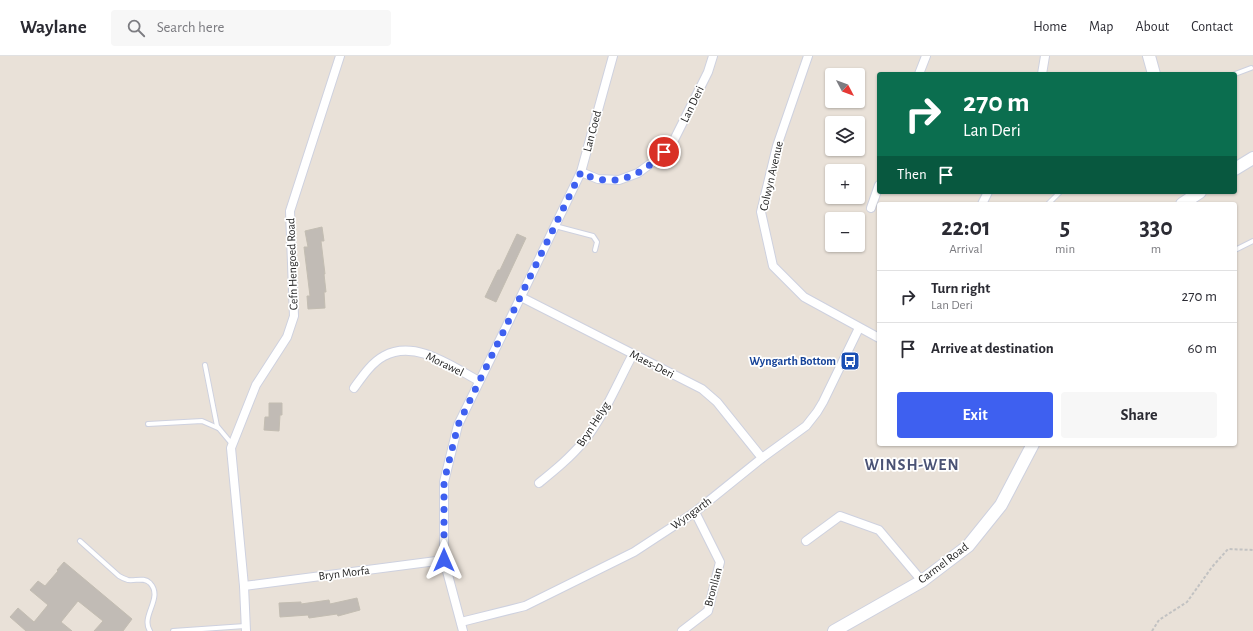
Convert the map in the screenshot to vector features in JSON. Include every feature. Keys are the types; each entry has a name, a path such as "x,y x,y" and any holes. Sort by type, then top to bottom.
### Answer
{"street":[{"name":"Cefn Hengoed Road","path":"246,629 244,586 230,448 256,385 287,337 294,316 290,211 340,56"},
{"name":"Lan Coed","path":"464,631 444,560 444,482 458,425 581,172 613,56"},
{"name":"Lan Deri","path":"581,172 598,179 619,180 638,173 654,161 673,142 708,72 713,56"},
{"name":"Colwyn Avenue","path":"808,56 777,146 761,212 773,266 804,298 877,337"},
{"path":"920,72 926,56"},
{"path":"1042,72 1045,56"},
{"path":"1149,56 1153,72"},
{"path":"1237,168 1253,158"},
{"path":"871,208 877,191"},
{"path":"1185,202 1197,194"},
{"name":"Maes-Deri","path":"521,296 702,389 717,402 762,458"},
{"name":"Wyngarth","path":"461,622 525,606 634,552 695,512 762,458 806,426 817,412 858,328"},
{"name":"Morawel","path":"354,388 371,366 383,356 398,350 411,350 428,354 479,381"},
{"name":"Bryn Helyg","path":"540,483 585,440 633,354"},
{"name":"Carmel Road","path":"834,631 922,581 968,546 1002,505 1032,446"},
{"name":"Bronllan","path":"682,631 708,611 720,562 695,512"},
{"path":"806,540 840,516 866,525 879,530 922,581"},
{"name":"Bryn Morfa","path":"244,586 444,560"}],"lane":[{"path":"1237,73 1251,68"},
{"path":"1050,202 1058,194"},
{"path":"555,226 593,236 597,242 596,250"},
{"path":"1237,249 1253,240"},
{"path":"205,365 216,426 232,444"},
{"path":"148,424 202,421 218,428"},
{"path":"80,541 120,576 126,579 141,579 148,581 152,585 155,596 147,622 150,631"},
{"path":"173,631 246,629"}],"path":[{"path":"1152,631 1159,620 1187,602 1212,567 1228,549 1253,550"}],"building":[{"path":"322,227 324,241 321,241 326,292 324,292 325,308 308,309 307,296 310,296 304,247 308,247 305,231"},
{"path":"517,234 526,238 496,302 485,297"},
{"path":"269,403 282,403 282,415 280,415 279,431 264,430 265,417 269,417"},
{"path":"64,562 132,619 123,631 94,631 103,621 78,601 61,622 72,631 26,631 10,617 18,608 34,622 48,605 30,590 38,581 45,586"},
{"path":"357,598 360,610 338,616 337,614 309,618 308,615 280,617 279,603 301,602 301,604 329,600 330,604"}],"place":[{"name":"Wyngarth Bottom","path":"850,361"}],"district":[{"name":"WINSH-WEN","path":"912,464"}],"route":[{"path":"444,560 444,482 458,425 581,172 598,179 619,180 638,173 664,152"}]}
